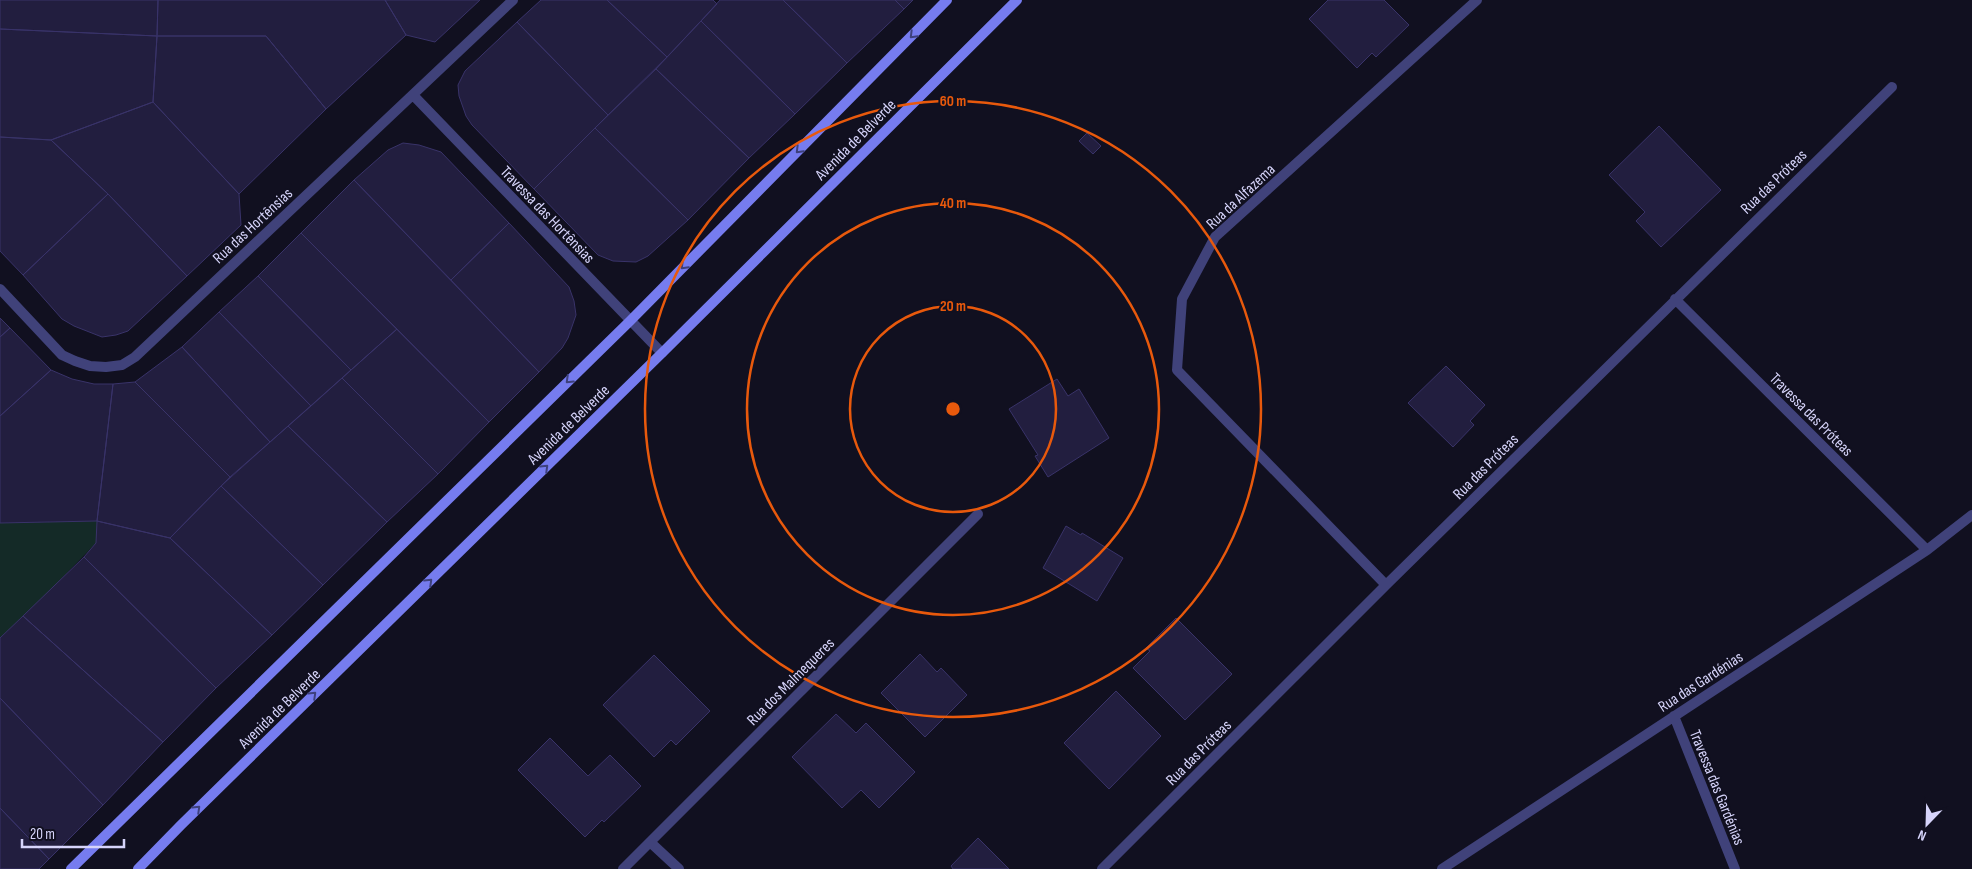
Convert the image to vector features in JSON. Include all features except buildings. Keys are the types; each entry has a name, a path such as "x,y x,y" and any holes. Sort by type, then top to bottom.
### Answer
{"main road":[{"name":"Avenida de Belverde","path":"71,869 630,321 947,0"},
{"name":"Avenida de Belverde","path":"138,869 1017,0"}],"street":[{"name":"Rua das Hortênsias","path":"0,289 62,354 90,366 122,365 135,357 513,0"},
{"name":"Rua da Alfazema","path":"1386,585 1177,370 1182,299 1215,237 1477,0"},
{"name":"Rua das Próteas","path":"1110,866 1386,585 1892,87"},
{"name":"Travessa das Hortênsias","path":"413,94 662,353"},
{"name":"Travessa das Próteas","path":"1675,299 1927,550"},
{"name":"Rua dos Malmequeres","path":"622,869 978,514"},
{"name":"Rua das Gardénias","path":"1442,869 1927,550 1972,515"},
{"name":"Travessa das Gardénias","path":"1674,716 1735,869"},
{"path":"650,842 678,869"}],"green space":[{"path":"97,521 96,543 0,642 0,523"}]}
